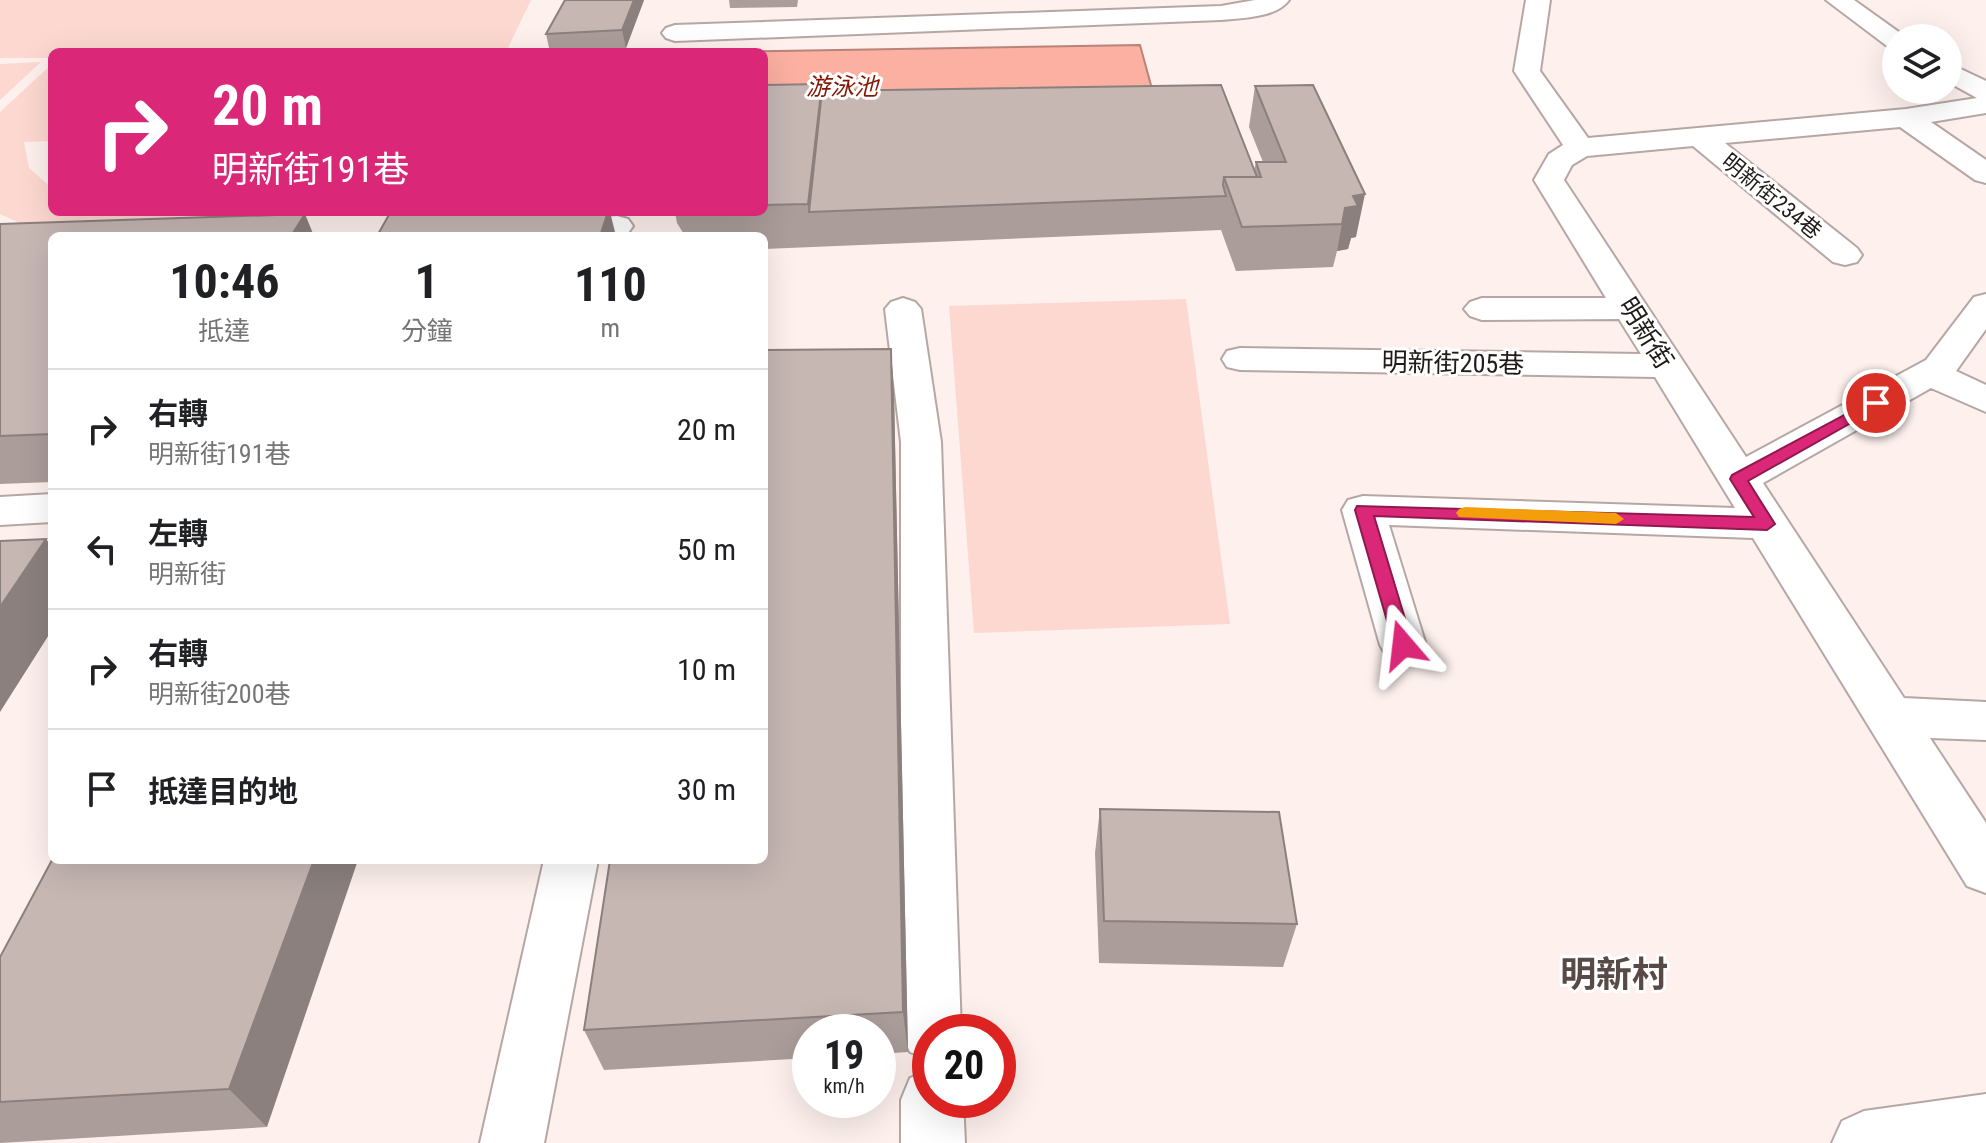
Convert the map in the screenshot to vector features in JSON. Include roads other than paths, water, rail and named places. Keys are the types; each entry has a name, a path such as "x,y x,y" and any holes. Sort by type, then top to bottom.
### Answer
{"street":[{"path":"675,32 1221,13 1252,10 1277,0"},
{"path":"1538,0 1527,71 1580,148 1906,118 1986,105"},
{"path":"1838,0 1882,31"},
{"path":"1962,79 1986,92"},
{"path":"1906,118 1986,174"},
{"name":"明新街234巷","path":"1699,137 1845,255"},
{"name":"明新街","path":"1580,148 1560,160 1549,180 1986,869"},
{"path":"533,232 624,225"},
{"path":"1738,479 1939,368 1986,304"},
{"path":"1482,309 1630,308"},
{"path":"903,309 897,371 921,442 931,1014"},
{"name":"明新街205巷","path":"1240,359 1667,366"},
{"path":"1930,373 1986,400"},
{"path":"0,511 48,508"},
{"path":"1403,645 1363,510 1767,524"},
{"path":"1889,717 1986,721"},
{"path":"512,1143 570,864"},
{"path":"932,1118 933,1143"},
{"path":"1864,1143 1986,1125"}],"water":[{"name":"游泳池","path":"1140,45 1160,118 768,125 768,51"}],"district":[{"name":"明新村","path":"1614,974"}]}
